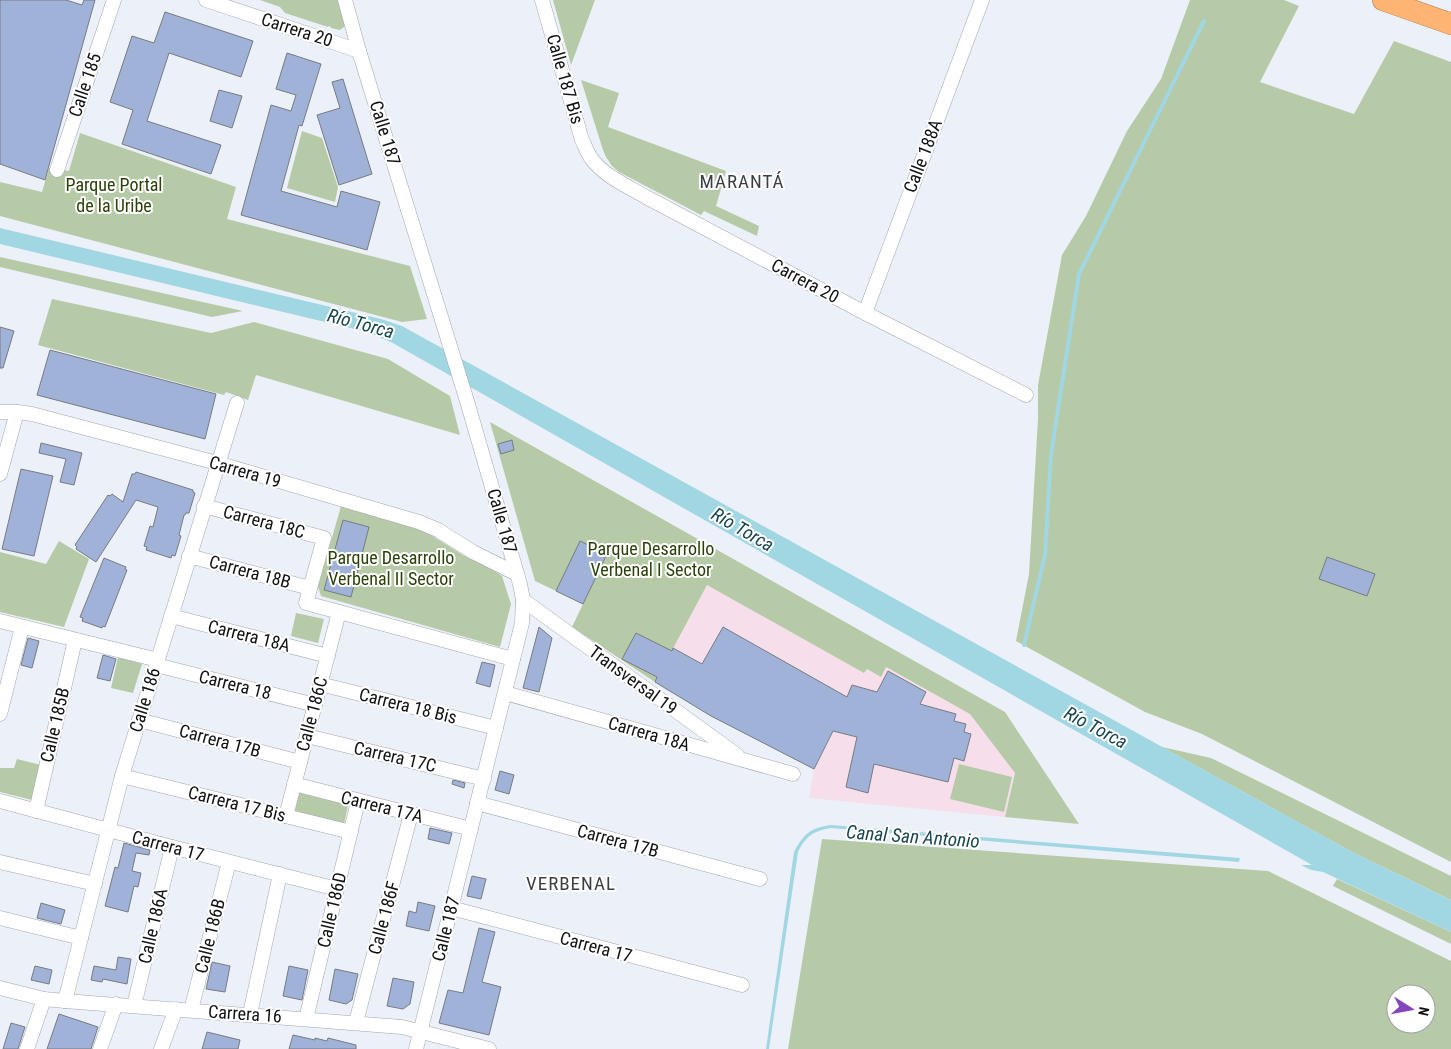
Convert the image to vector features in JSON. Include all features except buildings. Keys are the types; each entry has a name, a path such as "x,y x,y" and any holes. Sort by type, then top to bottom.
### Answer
{"highway":[{"path":"1383,0 1451,24"}],"street":[{"name":"Calle 185","path":"57,170 114,0"},
{"name":"Carrera 20","path":"206,0 359,51"},
{"name":"Calle 187","path":"345,0 359,51 466,396 517,574 522,600 522,623 416,1049"},
{"name":"Calle 187 Bis","path":"542,0 582,140 590,157"},
{"name":"Calle 188A","path":"865,313 982,0"},
{"name":"Carrera 20","path":"590,157 601,169 630,188 1026,396"},
{"name":"Calle 186","path":"65,1001 122,776 237,403"},
{"name":"Carrera 19","path":"0,412 32,414 217,463 428,525 482,557 517,574"},
{"path":"0,474 17,412"},
{"name":"Carrera 18C","path":"204,506 324,538 310,588"},
{"path":"482,557 492,558 499,556 505,550 507,542"},
{"name":"Carrera 18B","path":"189,556 310,588"},
{"path":"310,588 306,603 513,659"},
{"name":"Transversal 19","path":"522,600 744,761"},
{"name":"Calle 186C","path":"286,816 339,612"},
{"name":"Carrera 18A","path":"171,616 328,656"},
{"name":"Carrera 18","path":"0,621 315,706"},
{"path":"0,714 22,627"},
{"name":"Calle 185B","path":"36,810 75,640"},
{"name":"Carrera 18 Bis","path":"320,684 496,728"},
{"name":"Carrera 18A","path":"505,693 793,774"},
{"name":"Carrera 17B","path":"139,720 300,762"},
{"name":"Carrera 17C","path":"307,736 484,779"},
{"name":"Carrera 17 Bis","path":"122,776 351,832"},
{"name":"Carrera 17A","path":"294,784 470,829"},
{"name":"Carrera 17","path":"0,801 337,889"},
{"name":"Calle 186D","path":"306,1019 358,801"},
{"name":"Carrera 17B","path":"477,803 760,879"},
{"name":"Calle 186F","path":"356,1022 411,814"},
{"name":"Calle 186A","path":"134,1006 172,847"},
{"path":"0,862 95,884"},
{"name":"Calle 186B","path":"191,1010 229,862"},
{"path":"250,1014 280,874"},
{"name":"Carrera 17","path":"451,908 742,985"},
{"path":"0,918 82,938"},
{"name":"Carrera 16","path":"0,988 65,1001 402,1027 489,1049"},
{"path":"27,1049 44,998"},
{"path":"100,1049 116,1004"},
{"path":"161,1049 176,1009"}],"shaded area":[{"path":"707,585 864,672 867,669 881,676 885,667 971,714 1015,773 1005,817 809,798 814,769 831,735 673,648"}],"green space":[{"path":"260,0 341,0 345,26 340,30 331,28 285,13 280,7"},
{"path":"553,0 595,0 571,65"},
{"path":"1190,0 1284,0 1299,6 1260,82 1354,114 1394,41 1451,62 1451,862 1202,734 1145,712 1016,641 1029,574 1038,419 1038,385 1062,255 1086,216 1127,131 1161,79"},
{"path":"581,80 619,93 608,127 726,171 716,206 759,226 757,236 704,211 701,215 619,172 612,166 603,150"},
{"path":"302,131 322,138 338,187 335,202 287,188"},
{"name":"Parque Portal de la Uribe","path":"80,133 236,187 227,219 410,266 427,319 402,322 0,216 0,182 42,192 49,168 69,171"},
{"path":"0,257 243,311 212,317 0,267"},
{"path":"52,299 211,333 254,322 388,359 450,396 460,435 256,375 248,400 226,392 224,395 38,345"},
{"name":"Parque Desarrollo Verbenal I Sector","path":"490,422 1005,712 1079,824 1005,817 1015,773 970,714 886,667 881,677 867,669 864,673 707,585 655,682 572,627 607,554 580,541 556,591 535,581","holes":["636,633 655,643 642,669 623,659"]},
{"name":"Parque Desarrollo Verbenal II Sector","path":"341,506 418,527 463,555 502,576 511,604 500,647 321,596 318,587"},
{"path":"59,541 89,559 64,627 0,612 0,552 46,564"},
{"path":"296,613 324,619 318,643 291,636"},
{"path":"118,657 142,664 133,693 111,688"},
{"path":"1162,747 1211,758 1451,876 1451,900 1352,852"},
{"path":"17,759 41,765 32,800 0,792 0,768 14,768"},
{"path":"959,764 1012,777 1004,812 950,799"},
{"path":"294,791 348,805 344,824 290,810"},
{"path":"822,839 1268,871 1451,961 1451,1049 788,1049"},
{"path":"1337,879 1451,932 1451,944 1333,886"}],"water":[{"name":"Río Torca","path":"0,228 381,319 402,326 1352,852 1451,900 1451,932 1323,872 1311,870 1301,865 1312,865 391,342 367,332 0,244"},
{"path":"831,825 1240,858 1239,862 831,828 819,831 807,838 798,852 769,1049 766,1049 794,852 801,840 809,832"}],"waterway":[{"path":"1024,645 1045,555 1051,455 1079,274 1204,21"}],"district":[{"name":"MARANTÁ","path":"742,181"},
{"name":"VERBENAL","path":"571,883"}],"water label":[{"name":"Canal San Antonio","path":"913,836"}]}
